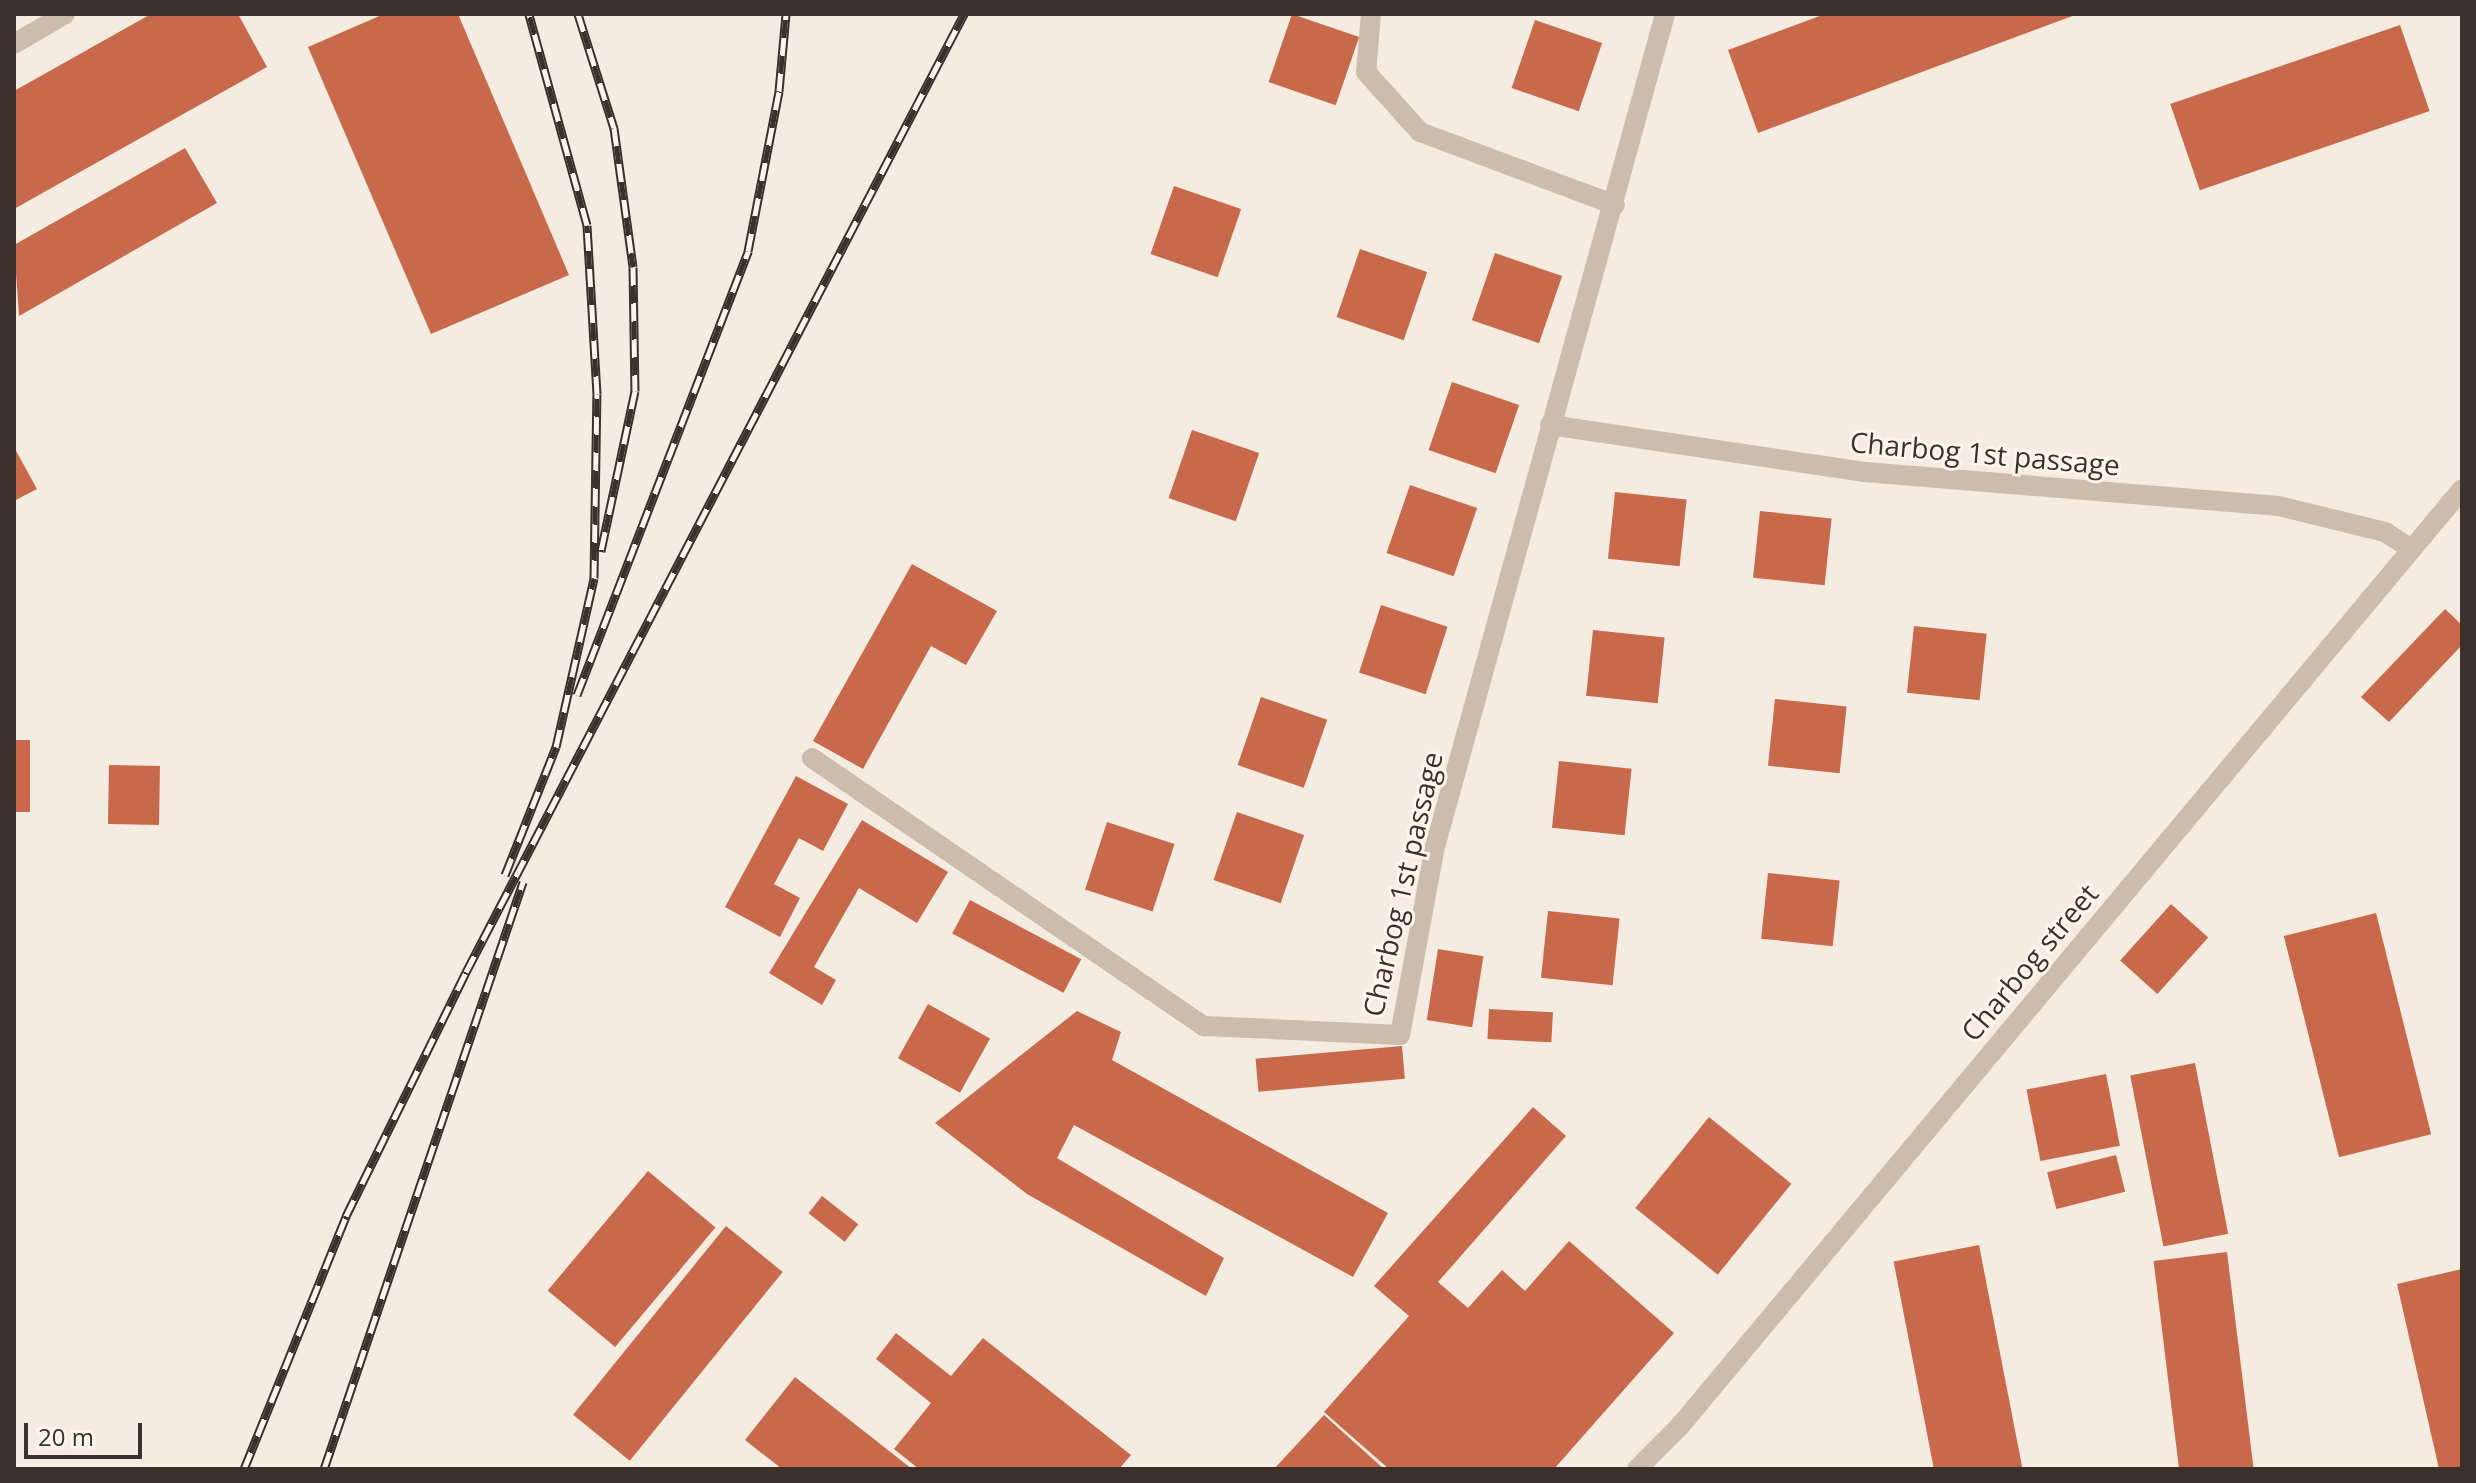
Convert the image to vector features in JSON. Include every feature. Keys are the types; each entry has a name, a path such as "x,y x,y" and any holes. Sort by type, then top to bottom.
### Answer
{"street":[{"path":"14,44 65,14"},
{"path":"1371,14 1366,72 1420,132 1615,205"},
{"name":"Chаrbog 1st passage","path":"812,758 1204,1026 1400,1035 1435,847 1550,425 1615,205 1665,14"},
{"name":"Chаrbog 1st passage","path":"1550,425 1865,472 2279,506 2385,532 2410,548"},
{"name":"Charbog street","path":"1637,1469 1680,1426 2462,489"}],"building":[{"path":"151,14 238,14 267,67 14,209 14,91"},
{"path":"384,14 458,14 569,275 431,334 308,47"},
{"path":"1292,14 1359,37 1336,105 1269,82"},
{"path":"1825,14 2078,14 1758,133 1728,50"},
{"path":"1535,20 1602,43 1579,111 1512,88"},
{"path":"2400,25 2430,111 2200,190 2170,104"},
{"path":"185,148 217,203 19,316 14,245"},
{"path":"1174,186 1241,209 1218,277 1151,254"},
{"path":"1360,249 1427,272 1404,340 1337,317"},
{"path":"1495,253 1562,276 1539,343 1472,320"},
{"path":"1452,382 1519,405 1496,473 1429,450"},
{"path":"1192,430 1259,453 1236,521 1169,498"},
{"path":"14,447 37,489 14,501"},
{"path":"1410,485 1477,508 1454,576 1387,553"},
{"path":"1615,492 1687,500 1680,566 1608,559"},
{"path":"1760,511 1832,519 1825,585 1753,578"},
{"path":"912,564 997,611 966,665 931,646 863,769 813,741"},
{"path":"1381,605 1448,627 1426,694 1359,673"},
{"path":"2445,609 2462,625 2462,645 2389,722 2361,697"},
{"path":"1914,626 1987,634 1980,700 1907,693"},
{"path":"1593,630 1665,638 1658,703 1586,696"},
{"path":"1261,697 1327,720 1304,788 1238,765"},
{"path":"1775,699 1847,707 1840,773 1768,766"},
{"path":"14,740 30,740 30,812 14,812"},
{"path":"1559,761 1632,769 1625,835 1552,828"},
{"path":"109,765 160,766 159,825 108,824"},
{"path":"796,776 848,804 823,851 799,838 774,884 800,898 780,937 725,907"},
{"path":"1237,812 1304,835 1281,903 1214,880"},
{"path":"862,820 948,872 917,923 859,888 814,967 836,980 822,1005 769,973"},
{"path":"1107,822 1175,844 1153,911 1085,890"},
{"path":"1768,873 1840,881 1833,946 1761,939"},
{"path":"970,900 1081,959 1063,993 952,934"},
{"path":"2171,904 2208,937 2157,994 2120,960"},
{"path":"1548,911 1620,919 1613,985 1541,978"},
{"path":"2376,913 2431,1134 2339,1157 2284,936"},
{"path":"1438,949 1483,956 1472,1027 1427,1020"},
{"path":"928,1004 990,1038 960,1093 898,1058"},
{"path":"1489,1009 1553,1012 1551,1042 1487,1039"},
{"path":"1077,1011 1121,1032 1112,1060 1388,1213 1353,1277 1074,1125 1057,1158 1224,1258 1206,1296 1027,1194 935,1123"},
{"path":"1402,1046 1405,1079 1258,1092 1256,1059"},
{"path":"2195,1063 2228,1234 2163,1246 2130,1076"},
{"path":"2106,1074 2120,1146 2040,1161 2026,1089"},
{"path":"1533,1107 1566,1136 1438,1282 1468,1308 1502,1270 1525,1291 1569,1241 1674,1333 1554,1469 1389,1469 1324,1412 1409,1316 1374,1286"},
{"path":"1709,1117 1791,1184 1718,1275 1635,1208"},
{"path":"2116,1155 2125,1192 2056,1209 2047,1172"},
{"path":"648,1171 715,1228 615,1347 548,1291"},
{"path":"822,1196 858,1224 845,1242 808,1213"},
{"path":"726,1226 783,1272 630,1461 573,1415"},
{"path":"1979,1245 2023,1469 1934,1469 1894,1262"},
{"path":"2227,1252 2254,1469 2179,1469 2154,1261"},
{"path":"2462,1269 2462,1469 2439,1469 2397,1284"},
{"path":"896,1333 951,1376 983,1338 1131,1455 1119,1469 919,1469 894,1449 931,1403 876,1359"},
{"path":"795,1377 912,1469 782,1469 745,1440"},
{"path":"1324,1415 1384,1469 1274,1469"}],"railway":[{"path":"505,875 556,747 594,578 597,394 587,225 529,14"},
{"path":"578,14 614,128 633,267 635,391 601,551"},
{"path":"577,695 748,251 779,91 786,14"},
{"path":"244,1469 346,1216 466,972 964,14"},
{"path":"324,1469 523,882"}]}
